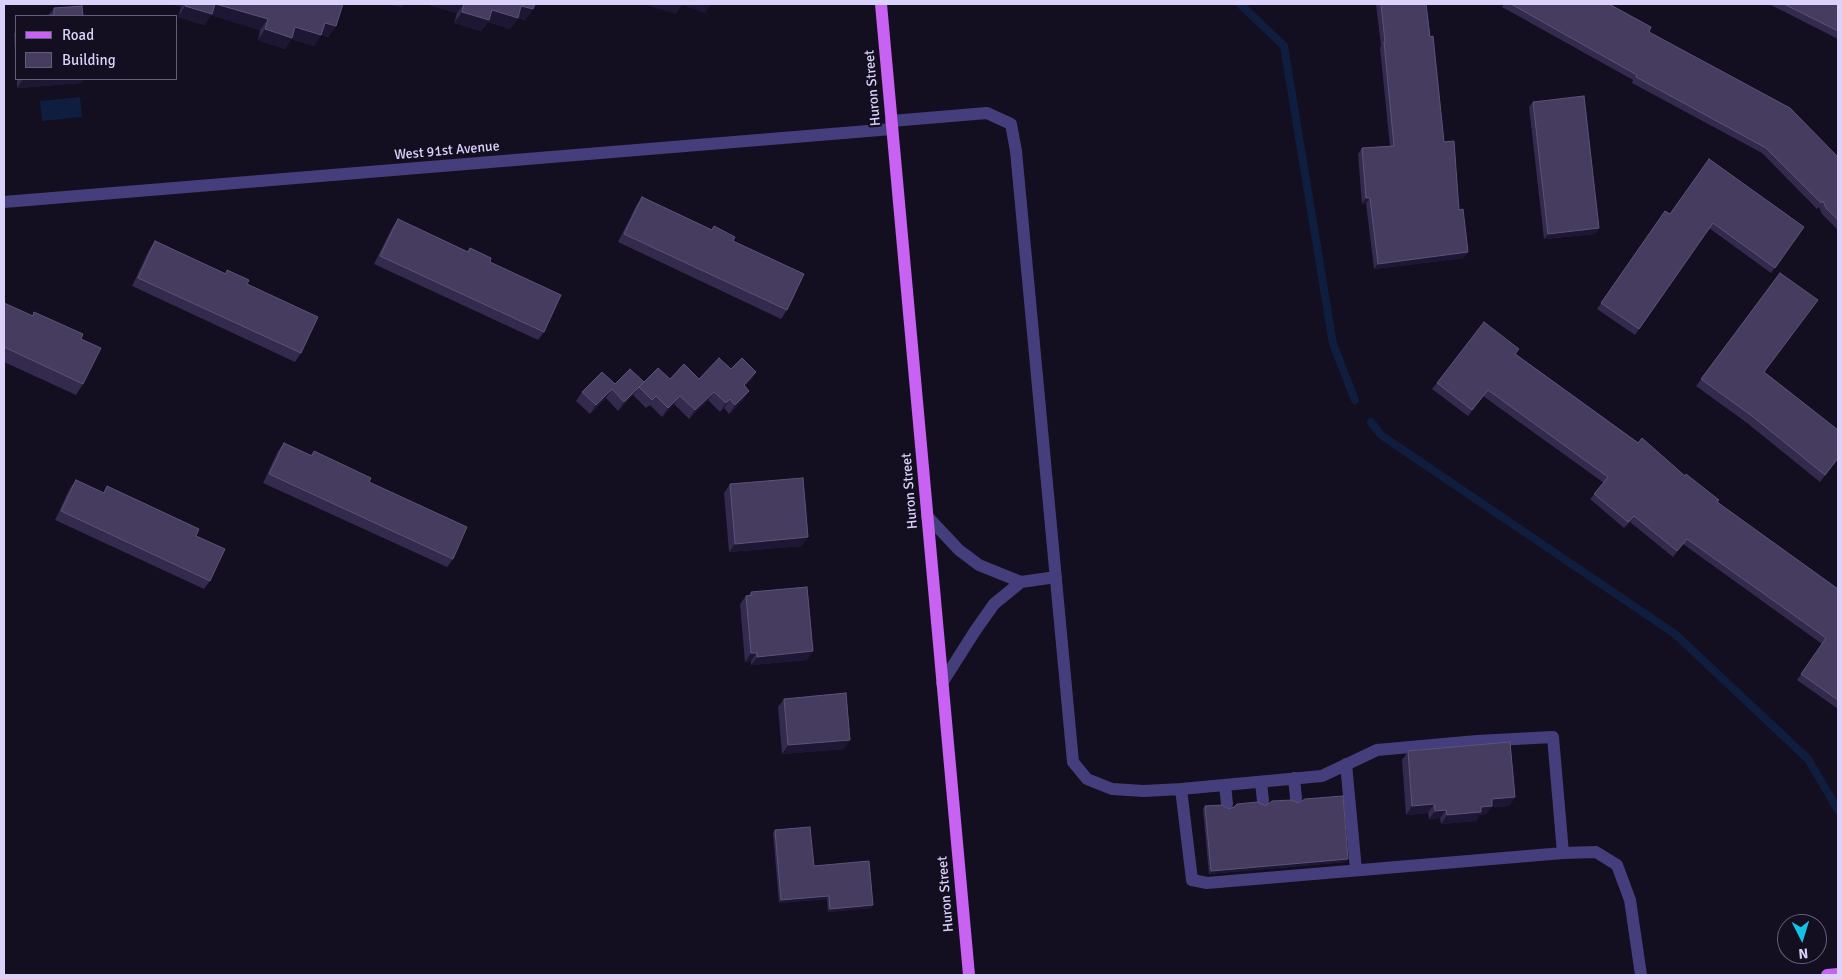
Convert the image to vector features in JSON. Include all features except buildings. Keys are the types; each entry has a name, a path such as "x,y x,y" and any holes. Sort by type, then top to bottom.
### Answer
{"main road":[{"name":"Huron Street","path":"881,4 968,975"},
{"path":"1827,975 1838,974"}],"street":[{"name":"West 91st Avenue","path":"4,202 892,125 987,113 1010,124 1016,151 1056,577"},
{"path":"927,516 959,550 979,565 1021,582 1056,577 1073,762 1087,779 1112,789 1144,791 1261,782 1322,776 1377,750 1477,741 1552,737 1563,853"},
{"path":"942,683 994,604 1021,582"},
{"path":"1346,764 1356,870"},
{"path":"1294,778 1296,798"},
{"path":"1261,782 1263,801"},
{"path":"1225,785 1227,804"},
{"path":"1181,789 1192,880 1207,883 1235,877 1270,874 1356,870 1596,852 1617,865 1630,900 1641,975"}],"water":[{"path":"80,97 82,117 42,121 40,101"}],"waterway":[{"path":"1240,4 1284,46 1333,344 1355,400"},
{"path":"1371,422 1381,435 1675,634 1808,759 1838,810"}]}
